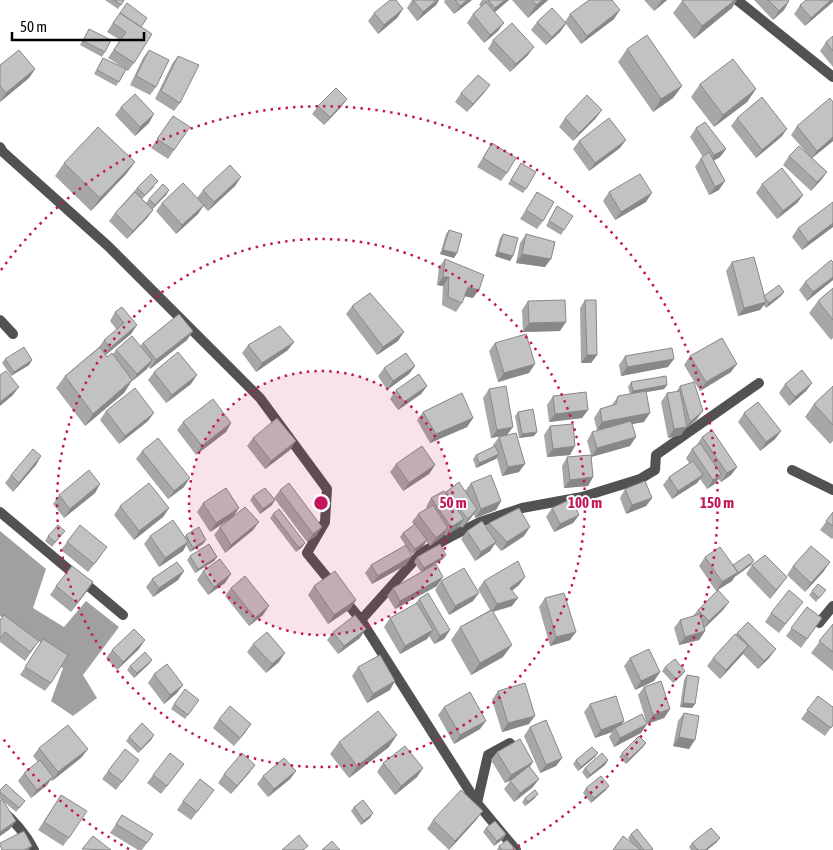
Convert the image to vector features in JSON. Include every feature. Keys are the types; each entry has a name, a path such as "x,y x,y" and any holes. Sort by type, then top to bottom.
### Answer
{"street":[{"path":"737,0 833,77"},
{"path":"0,147 2,152 108,246 266,405 327,489 325,522 307,553 361,620 477,804 516,850"},
{"path":"0,320 13,334"},
{"path":"361,620 421,553 480,522 522,508 582,497 640,480 655,470 656,455 758,383"},
{"path":"792,470 833,490"},
{"path":"0,512 123,615"},
{"path":"820,623 833,606"},
{"path":"477,804 488,756 510,743"},
{"path":"0,809 16,822 25,833 34,850"}],"shaded area":[{"path":"0,531 46,569 33,608 64,627 86,601 119,627 83,675 97,698 73,716 51,701 63,668 42,654 45,645 0,616"}],"building":[{"path":"114,0 124,0 121,5"},
{"path":"390,0 396,0 403,9 384,25 374,13"},
{"path":"413,0 437,0 423,12"},
{"path":"455,0 467,0 460,6"},
{"path":"488,0 505,0 495,8"},
{"path":"532,0 543,0 536,5"},
{"path":"589,0 612,0 620,10 587,36 570,14"},
{"path":"683,0 735,0 702,26"},
{"path":"768,0 788,0 789,1 779,11"},
{"path":"806,0 831,0 811,18 800,5"},
{"path":"486,2 504,23 490,35 473,14"},
{"path":"127,3 147,18 141,27 120,13"},
{"path":"552,8 566,23 552,37 537,22"},
{"path":"120,13 152,34 134,63 114,50 126,32 113,23"},
{"path":"512,23 534,47 516,64 493,40"},
{"path":"89,29 111,40 105,52 83,41"},
{"path":"647,35 682,86 661,99 627,49"},
{"path":"833,36 833,51 826,42"},
{"path":"19,50 35,69 6,93 0,86 0,65"},
{"path":"149,50 169,60 156,87 136,76"},
{"path":"178,56 199,65 180,103 161,91"},
{"path":"103,58 126,69 119,82 97,70"},
{"path":"733,59 756,89 723,115 700,84"},
{"path":"478,75 490,85 473,104 461,93"},
{"path":"336,88 347,99 330,117 318,106"},
{"path":"135,94 154,114 140,127 121,107"},
{"path":"587,95 602,110 579,133 565,118"},
{"path":"762,97 787,129 762,150 737,118"},
{"path":"830,98 833,102 833,137 817,151 797,126"},
{"path":"173,116 190,127 174,150 157,139"},
{"path":"609,118 626,140 595,163 579,141"},
{"path":"705,122 726,149 714,155 696,128"},
{"path":"98,127 135,162 100,198 64,163"},
{"path":"492,143 516,158 507,173 483,158"},
{"path":"799,146 827,172 817,182 789,156"},
{"path":"709,152 725,181 715,187 701,158"},
{"path":"521,163 536,172 526,189 511,180"},
{"path":"230,165 241,177 214,202 203,190"},
{"path":"782,168 803,195 783,211 762,184"},
{"path":"151,174 158,181 145,195 137,188"},
{"path":"640,174 652,193 621,212 609,192"},
{"path":"183,183 204,205 182,225 162,203"},
{"path":"163,184 169,190 155,205 149,199"},
{"path":"135,192 153,210 133,231 115,213"},
{"path":"537,192 554,202 543,221 526,210"},
{"path":"833,202 833,223 808,242 798,228"},
{"path":"557,206 573,216 564,230 549,221"},
{"path":"449,230 462,234 457,253 443,250"},
{"path":"503,234 518,238 513,256 498,252"},
{"path":"526,234 555,242 551,259 522,254"},
{"path":"754,257 766,302 744,308 732,262"},
{"path":"445,259 484,275 479,290 468,287 462,303 448,297 449,277 443,277"},
{"path":"831,260 833,262 833,277 813,292 805,282"},
{"path":"779,285 784,292 769,303 764,296"},
{"path":"833,288 833,320 818,301"},
{"path":"370,293 404,332 383,347 352,306"},
{"path":"565,300 566,322 529,323 528,301"},
{"path":"585,300 596,300 597,355 587,355"},
{"path":"122,307 137,325 110,348 104,340 124,323 115,312"},
{"path":"179,314 193,331 156,360 143,343"},
{"path":"280,326 294,342 262,363 248,345"},
{"path":"526,334 535,364 504,373 495,343"},
{"path":"132,336 152,360 137,374 116,350"},
{"path":"722,338 737,364 706,382 690,356"},
{"path":"24,347 32,360 14,372 5,359"},
{"path":"100,347 107,357 112,353 132,380 93,414 65,376"},
{"path":"672,348 674,359 627,367 625,356"},
{"path":"178,352 197,375 172,395 154,372"},
{"path":"406,353 415,366 393,381 384,368"},
{"path":"802,370 812,383 795,397 785,384"},
{"path":"6,371 19,387 0,402 0,375"},
{"path":"419,374 427,386 404,402 396,390"},
{"path":"666,376 667,385 633,391 631,382"},
{"path":"694,382 703,411 690,422 680,386"},
{"path":"506,386 513,427 497,430 489,389"},
{"path":"833,386 833,425 814,404"},
{"path":"135,388 154,413 125,436 106,411"},
{"path":"646,391 650,413 602,422 600,409 616,404 618,396"},
{"path":"680,391 687,427 674,429 667,393"},
{"path":"586,392 588,410 555,414 553,396"},
{"path":"462,393 473,418 436,434 423,412"},
{"path":"213,399 231,423 202,446 183,422"},
{"path":"758,402 781,431 766,442 744,413"},
{"path":"533,409 537,432 522,434 518,412"},
{"path":"277,418 296,441 271,461 253,438"},
{"path":"631,421 636,437 597,448 592,432"},
{"path":"573,424 575,446 553,449 550,426"},
{"path":"712,430 737,467 727,473 702,437"},
{"path":"516,433 525,464 508,467 499,437"},
{"path":"158,438 190,478 174,491 142,451"},
{"path":"700,443 721,474 713,480 692,449"},
{"path":"422,446 435,465 409,483 396,464"},
{"path":"495,446 499,454 479,463 476,455"},
{"path":"33,449 41,456 19,483 11,475"},
{"path":"591,455 593,477 570,480 567,457"},
{"path":"693,461 703,475 678,491 669,477"},
{"path":"89,470 100,484 70,509 59,495"},
{"path":"491,475 501,501 481,509 471,483"},
{"path":"645,481 652,498 632,505 625,489"},
{"path":"459,482 477,509 468,519 446,492"},
{"path":"149,483 169,508 139,531 120,506"},
{"path":"289,483 322,527 313,534 280,490"},
{"path":"226,488 239,508 216,523 203,503"},
{"path":"265,488 275,500 263,509 253,496"},
{"path":"444,491 464,519 451,527 431,498"},
{"path":"571,499 579,515 560,524 552,508"},
{"path":"433,505 448,528 436,538 418,514"},
{"path":"245,507 259,522 231,545 220,527"},
{"path":"519,508 530,527 507,542 489,523"},
{"path":"279,509 305,543 299,548 273,514"},
{"path":"833,512 833,526 826,521"},
{"path":"173,520 188,542 165,558 150,536"},
{"path":"482,521 496,542 481,552 467,531"},
{"path":"415,524 427,540 415,549 403,533"},
{"path":"58,525 65,531 55,542 48,536"},
{"path":"80,525 107,547 94,564 67,542"},
{"path":"199,527 206,540 193,548 186,535"},
{"path":"209,544 217,557 198,569 190,556"},
{"path":"440,544 446,555 424,568 417,557"},
{"path":"406,545 412,556 378,576 371,565"},
{"path":"811,546 830,562 811,583 793,566"},
{"path":"720,547 738,572 722,582 705,557"},
{"path":"749,554 754,561 738,573 733,565"},
{"path":"765,555 787,577 776,590 752,565"},
{"path":"220,559 231,574 214,587 203,571"},
{"path":"518,561 525,577 510,588 518,598 497,604 484,581"},
{"path":"177,562 184,571 159,588 152,579"},
{"path":"436,564 443,577 400,601 393,588"},
{"path":"72,566 93,582 77,603 56,586"},
{"path":"464,568 479,593 455,606 441,581"},
{"path":"335,571 356,600 334,615 314,586"},
{"path":"245,576 269,606 255,618 231,588"},
{"path":"818,584 826,590 819,598 812,591"},
{"path":"718,590 729,602 709,621 698,610"},
{"path":"789,590 803,602 785,624 771,613"},
{"path":"428,593 450,630 440,636 419,599"},
{"path":"564,593 576,632 556,637 545,598"},
{"path":"417,603 433,630 405,646 390,618"},
{"path":"807,607 822,618 807,639 791,628"},
{"path":"492,610 512,645 480,663 460,627"},
{"path":"700,614 705,631 685,637 680,620"},
{"path":"4,615 39,641 30,652 5,632 0,639 0,620"},
{"path":"355,615 366,629 344,646 333,632"},
{"path":"748,622 776,649 764,661 737,633"},
{"path":"833,624 833,652 819,641"},
{"path":"134,629 145,640 123,662 112,650"},
{"path":"267,632 285,653 272,664 253,644"},
{"path":"735,634 748,646 726,670 713,658"},
{"path":"43,639 68,655 51,683 25,667"},
{"path":"649,649 660,672 641,681 630,658"},
{"path":"145,652 152,660 137,673 130,666"},
{"path":"380,655 395,681 373,694 358,667"},
{"path":"675,659 685,671 676,679 665,667"},
{"path":"167,664 183,685 170,695 154,674"},
{"path":"687,675 699,677 695,704 683,703"},
{"path":"661,681 670,709 653,715 644,687"},
{"path":"525,683 535,716 508,723 498,691"},
{"path":"185,689 199,700 188,715 174,704"},
{"path":"470,692 486,721 460,735 444,707"},
{"path":"616,696 624,721 601,730 590,704"},
{"path":"818,696 833,707 833,725 831,728 807,710"},
{"path":"230,706 251,724 240,738 219,719"},
{"path":"378,711 397,735 357,766 339,742"},
{"path":"684,713 699,716 695,740 679,737"},
{"path":"642,714 647,724 620,738 615,728"},
{"path":"546,720 562,758 546,765 530,727"},
{"path":"142,723 154,735 141,749 129,737"},
{"path":"68,725 88,749 58,772 39,748"},
{"path":"639,736 646,743 629,759 622,753"},
{"path":"520,739 533,762 511,775 497,752"},
{"path":"405,746 423,768 401,786 383,763"},
{"path":"592,747 598,753 581,767 576,760"},
{"path":"125,749 139,760 122,782 108,771"},
{"path":"170,753 184,764 167,786 153,775"},
{"path":"242,753 255,765 237,786 224,774"},
{"path":"602,753 608,760 590,775 585,768"},
{"path":"284,758 296,771 274,789 263,776"},
{"path":"40,760 53,777 37,790 24,773"},
{"path":"529,766 539,779 520,793 510,781"},
{"path":"601,776 609,786 594,798 586,788"},
{"path":"200,779 214,790 197,812 183,801"},
{"path":"6,784 25,801 19,808 0,792"},
{"path":"461,790 483,811 455,841 433,820"},
{"path":"535,790 538,794 528,802 525,798"},
{"path":"61,795 87,811 69,838 44,822"},
{"path":"2,799 16,821 0,832 0,801"},
{"path":"363,800 373,813 364,821 354,807"},
{"path":"122,815 153,834 147,843 116,824"},
{"path":"495,821 506,834 497,841 486,828"},
{"path":"711,828 720,838 705,850 698,850 692,843"},
{"path":"637,829 652,850 644,850 631,834"},
{"path":"24,831 32,846 24,850 2,850 0,843"},
{"path":"299,835 308,846 303,850 282,850"},
{"path":"93,836 111,850 82,849"},
{"path":"623,836 641,850 613,850"},
{"path":"507,840 516,850 502,850 499,846"},
{"path":"332,841 340,850 322,850"}]}
